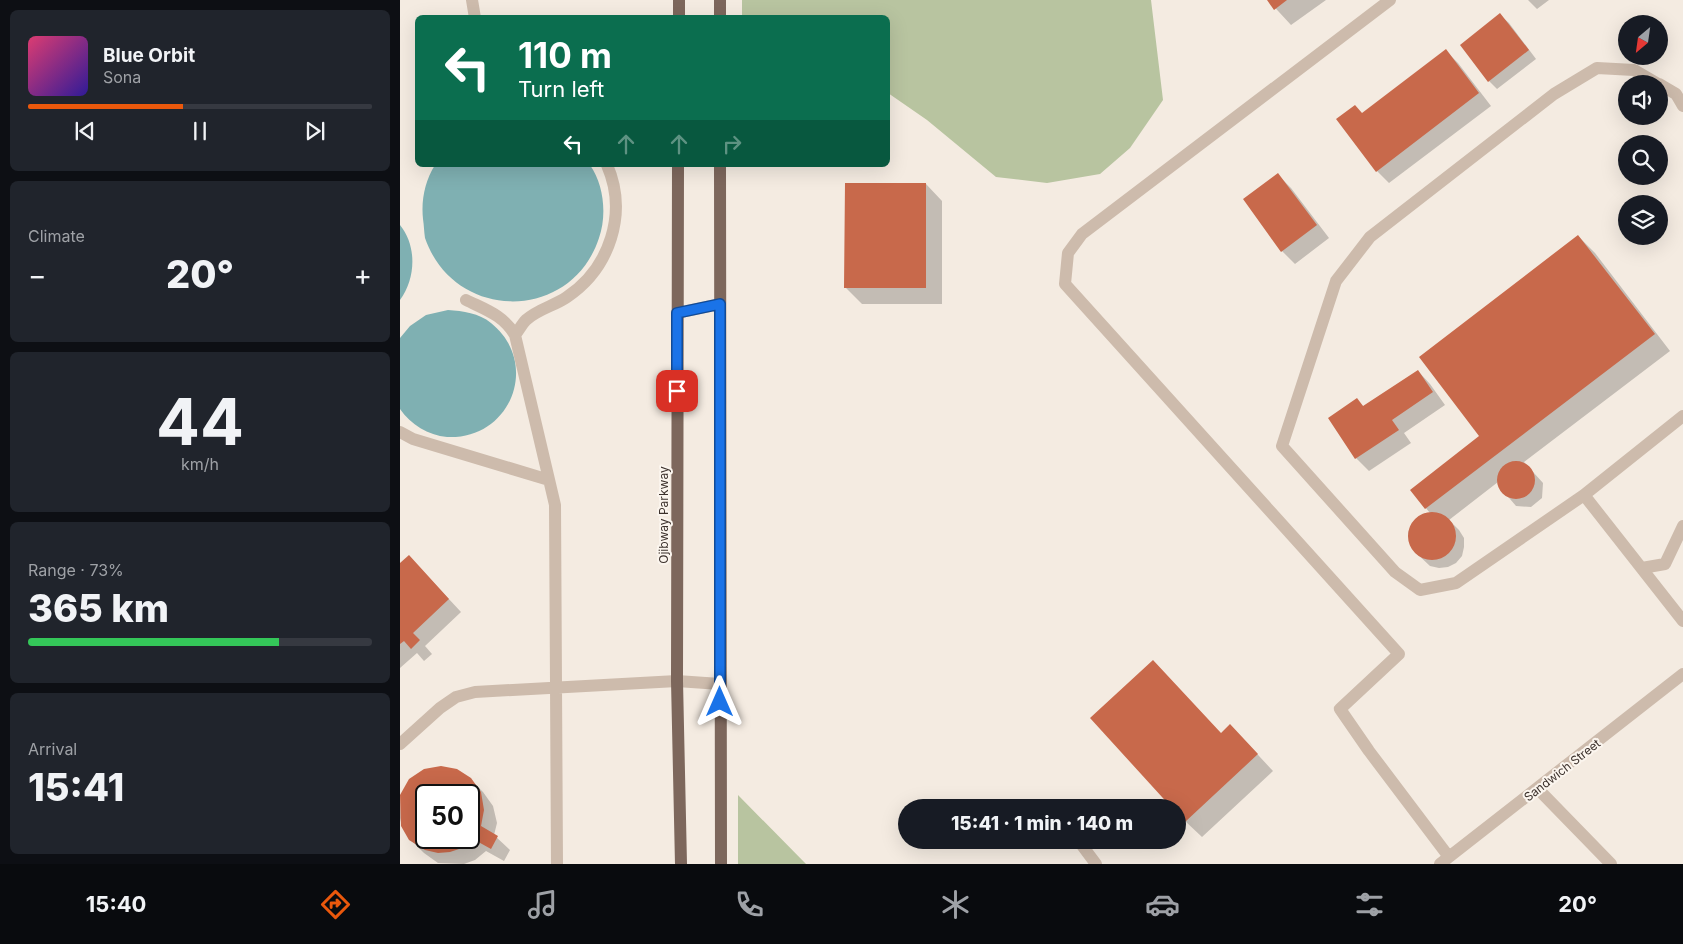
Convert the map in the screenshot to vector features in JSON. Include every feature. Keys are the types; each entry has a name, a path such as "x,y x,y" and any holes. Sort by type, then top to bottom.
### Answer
{"main road":[{"path":"679,0 679,15"},
{"path":"720,0 720,15"},
{"name":"Ojibway Parkway","path":"678,167 677,681 681,864"},
{"path":"720,167 721,864"}],"street":[{"path":"472,0 474,15"},
{"path":"1390,0 1082,234 1068,253 1065,284 1399,654 1340,709 1445,861"},
{"path":"1643,75 1634,70 1597,68 1554,94 1370,237 1336,281 1282,446 1395,572 1420,590 1456,583 1584,495 1683,416"},
{"path":"1668,90 1676,94 1683,106"},
{"path":"515,335 525,320 566,298 588,280 606,253 615,225 616,193 608,167"},
{"path":"466,300 495,314 508,323 515,335 555,506 557,864"},
{"path":"677,313 720,304"},
{"path":"400,432 413,439 549,480"},
{"path":"1584,495 1683,621"},
{"path":"1642,568 1665,564 1683,526"},
{"name":"Sandwich Street","path":"1445,861 1683,674"},
{"path":"400,744 440,708 456,697 475,692 677,681 720,684"},
{"path":"1538,789 1611,864"},
{"path":"1085,849 1096,864"}],"green space":[{"path":"742,0 1151,0 1163,100 1130,148 1100,174 1047,183 996,177 927,120 890,94 890,15 742,15"},
{"path":"738,795 806,864 738,864"}],"water":[{"path":"434,167 591,167 595,173 603,200 603,220 599,238 585,266 564,286 539,298 512,301 485,297 460,285 440,266 425,238 423,198"},
{"path":"400,225 406,233 412,252 412,272 400,300"},
{"path":"448,310 476,315 491,323 506,340 514,358 516,377 512,396 502,413 488,426 469,435 447,437 433,434 420,428 409,420 400,409 400,338 410,326 426,315"}],"building":[{"path":"1267,0 1287,0 1274,10"},
{"path":"1500,13 1529,50 1488,82 1460,45"},
{"path":"1446,49 1479,93 1376,172 1336,119 1355,105 1362,113"},
{"path":"1278,173 1317,225 1281,252 1243,199"},
{"path":"845,183 926,183 926,288 844,288"},
{"path":"1578,235 1655,334 1425,509 1410,490 1479,436 1419,357"},
{"path":"1418,370 1433,392 1392,420 1399,430 1355,459 1328,418 1357,398 1363,406"},
{"path":"1516,461 1523,462 1529,467 1534,473 1534,487 1529,493 1523,498 1516,499 1509,498 1503,493 1498,487 1497,480 1498,473 1503,467 1509,462"},
{"path":"1427,512 1437,512 1446,516 1452,522 1455,527 1455,545 1446,556 1437,560 1427,560 1418,556 1412,550 1408,541 1408,531 1412,522 1418,516"},
{"path":"409,555 449,599 413,633 420,640 411,649 404,641 400,644 400,563"},
{"path":"1153,660 1221,733 1230,724 1258,754 1186,821 1186,799 1164,799 1090,718"},
{"path":"441,766 457,769 471,778 475,784 415,784 415,844 409,840 401,826 400,795 409,779 424,769"},
{"path":"480,791 484,810 481,826 498,836 491,849 480,843"},
{"path":"423,849 459,849 438,853"}],"route":[{"path":"677,391 677,313 720,304 720,702"}]}
